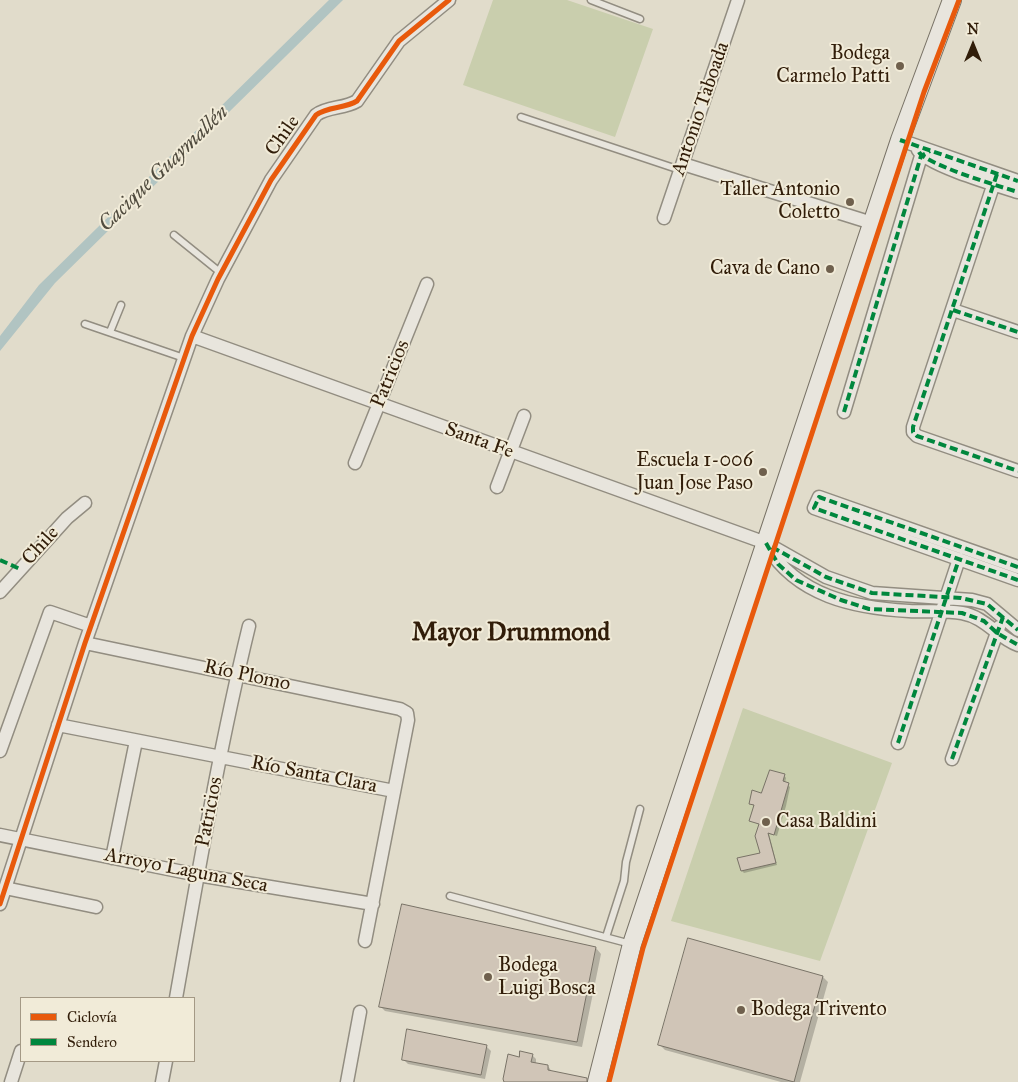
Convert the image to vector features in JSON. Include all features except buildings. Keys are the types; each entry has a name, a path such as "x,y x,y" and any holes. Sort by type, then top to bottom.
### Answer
{"main road":[{"path":"597,1082 632,944 872,222 917,148 952,0"}],"street":[{"name":"Chile","path":"0,904 85,643 184,358 192,336 221,274 270,180 316,116 323,110 350,105 357,101 399,41 449,0"},
{"name":"Antonio Taboada","path":"664,218 738,0"},
{"path":"844,412 917,148 996,179 1018,192"},
{"path":"681,167 872,222"},
{"path":"996,179 1018,181"},
{"path":"996,179 913,427 913,432 917,436 1018,471"},
{"name":"Patricios","path":"355,463 427,284"},
{"path":"953,310 1018,332"},
{"name":"Santa Fe","path":"192,336 766,544 826,578 872,593 972,600 987,604 1018,630"},
{"path":"497,487 524,416"},
{"path":"1018,567 818,497 814,508 1018,580"},
{"name":"Chile","path":"0,592 67,518 85,503"},
{"path":"766,544 778,564 796,580 842,600 869,608 962,613 974,616 997,633 1018,645"},
{"path":"898,743 959,559"},
{"path":"796,580 803,565"},
{"path":"869,608 872,593"},
{"path":"0,751 50,612 91,626"},
{"path":"952,759 1003,618"},
{"name":"Patricios","path":"176,997 221,757 249,626"},
{"name":"Río Plomo","path":"85,643 238,673 400,709 407,713 408,720 394,791"},
{"name":"Río Santa Clara","path":"58,725 394,791"},
{"path":"112,858 136,741"},
{"path":"365,941 394,791"},
{"name":"Arroyo Laguna Seca","path":"0,834 198,875 373,904"},
{"path":"5,888 96,907"},
{"path":"347,1082 360,1012"},
{"path":"8,1078 20,1054"},
{"path":"162,1082 166,1062"}],"lane":[{"path":"591,0 640,19"},
{"path":"521,117 681,167"},
{"path":"174,235 221,274"},
{"path":"110,332 120,305"},
{"path":"85,324 184,358"},
{"path":"606,937 624,881 626,862 640,809"},
{"path":"450,896 632,944"}],"green space":[{"path":"493,0 567,0 653,29 615,137 463,85"},
{"path":"743,708 892,763 820,961 671,921"}],"water":[{"name":"Cacique Guaymallén","path":"329,0 343,0 55,283 0,351 0,336 39,285"}],"marked path":[{"path":"900,140 1018,181"},
{"path":"844,412 921,156 930,151"},
{"path":"919,152 924,157 948,169 1018,192"},
{"path":"997,174 913,427 913,432 917,436 1018,471"},
{"path":"953,310 1018,332"},
{"path":"1018,567 819,497 814,508 1018,580"},
{"path":"766,543 778,564 796,580 841,600 869,609 962,613 984,621 997,633 1018,645"},
{"path":"772,547 826,577 872,593 961,598 987,604 1018,630"},
{"path":"898,743 959,559"},
{"path":"0,560 20,569"},
{"path":"952,759 1003,617"}],"cycle path":[{"path":"0,904 85,643 192,336 218,279 271,180 316,115 326,110 357,101 399,41 449,0"},
{"path":"609,1082 643,948 924,92 959,0"}],"place":[{"name":"Bodega Carmelo Patti","path":"900,66"},
{"name":"Taller Antonio Coletto","path":"850,202"},
{"name":"Cava de Cano","path":"830,269"},
{"name":"Escuela 1-006 Juan Jose Paso","path":"763,472"},
{"name":"Casa Baldini","path":"766,822"},
{"name":"Bodega Luigi Bosca","path":"488,977"},
{"name":"Bodega Trivento","path":"741,1010"}],"district":[{"name":"Mayor Drummond","path":"511,634"}]}
